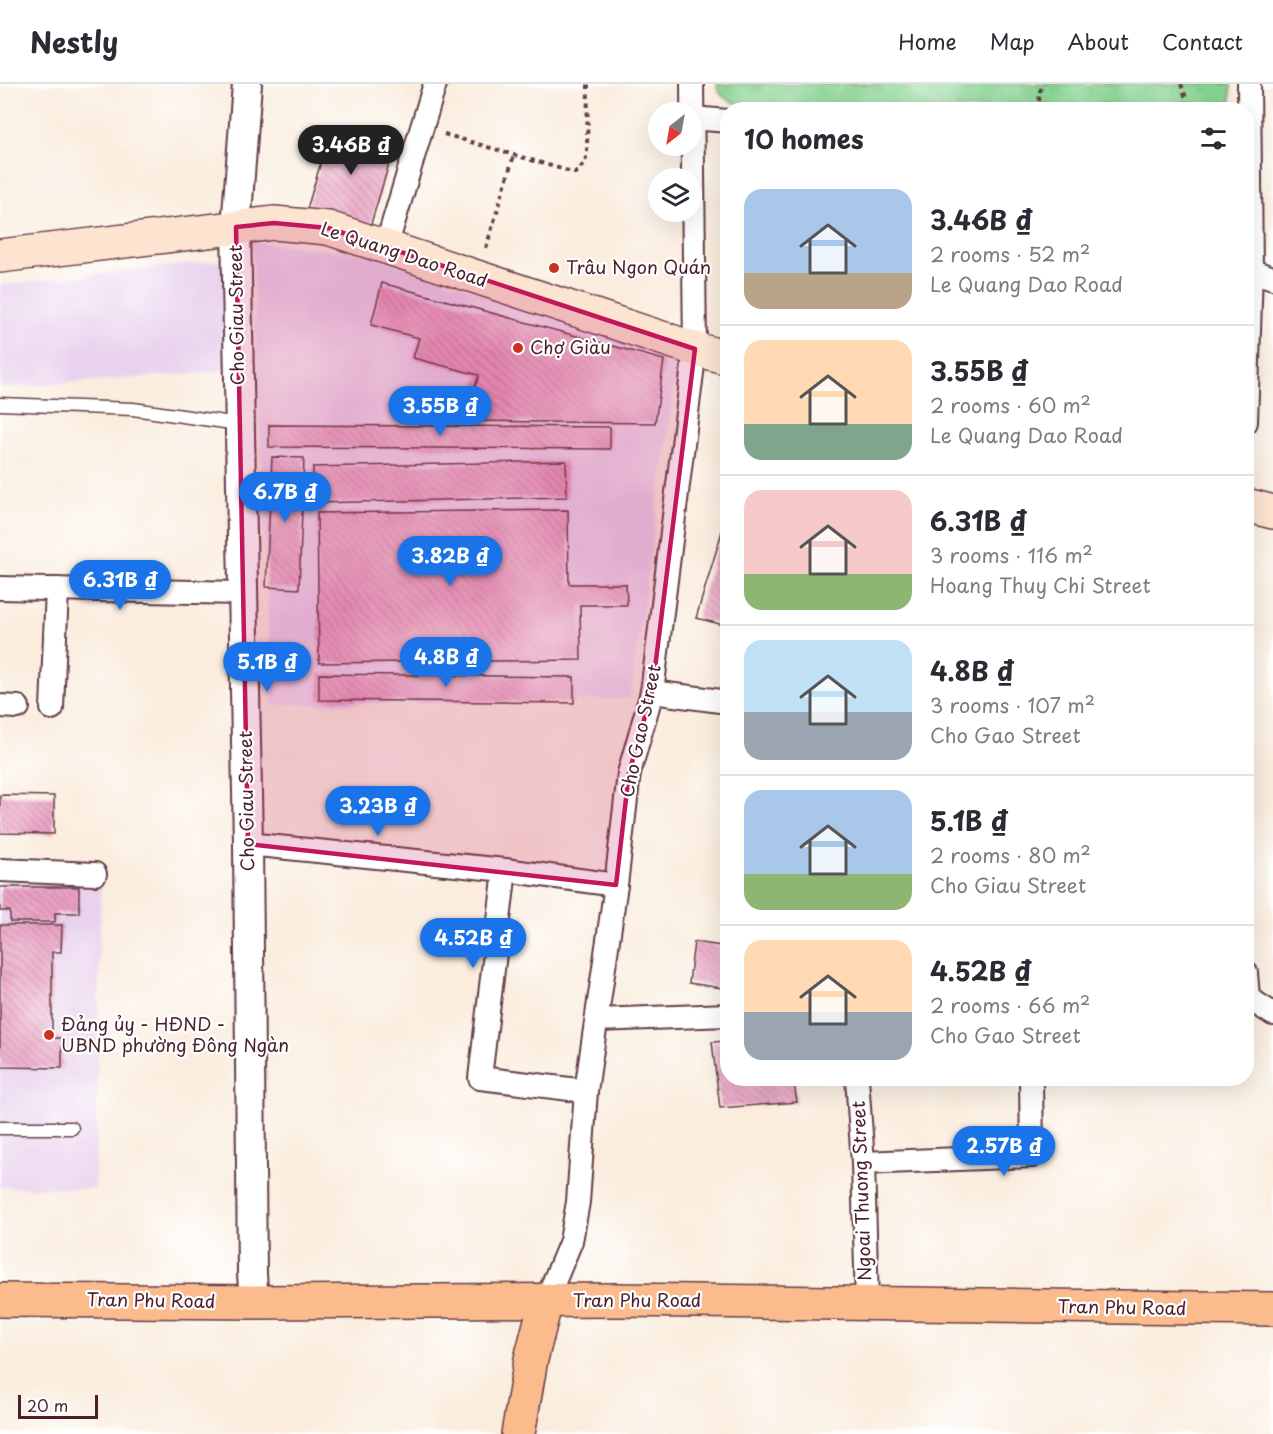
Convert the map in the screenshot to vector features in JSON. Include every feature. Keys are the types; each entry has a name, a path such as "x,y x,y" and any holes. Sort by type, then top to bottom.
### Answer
{"main road":[{"name":"Le Quang Dao Road","path":"0,256 274,223 328,228 695,350 720,356"},
{"path":"1254,507 1273,512"},
{"name":"Tran Phu Road","path":"0,1300 254,1302 616,1300 1273,1310"},
{"path":"518,1434 531,1359 546,1301"}],"street":[{"name":"Cho Giau Street","path":"248,84 236,227 254,1302"},
{"path":"386,247 435,84"},
{"name":"Cho Gao Street","path":"692,84 692,102"},
{"path":"1249,84 1249,102"},
{"path":"702,119 720,120"},
{"name":"Cho Gao Street","path":"546,1301 572,1238 578,1202 586,1091 616,885 629,772 652,692 695,350 692,156"},
{"path":"1254,271 1273,278"},
{"path":"0,588 242,593"},
{"path":"52,708 57,589"},
{"path":"652,692 720,701"},
{"path":"248,844 505,870 616,885"},
{"path":"0,870 95,874"},
{"path":"505,870 480,1078 586,1091"},
{"path":"1254,1002 1273,1014"},
{"path":"597,1020 720,1015"},
{"name":"Ngoai Thuong Street","path":"858,1086 863,1163 867,1304"},
{"path":"863,1163 891,1160 1032,1156 1031,1086"}],"lane":[{"path":"0,404 133,409 239,424"},
{"path":"0,1128 72,1128"}],"path":[{"path":"441,133 575,173 581,170 585,163 587,152 588,84"},
{"path":"1039,102 1044,84"},
{"path":"1181,84 1186,102"},
{"path":"477,278 514,155"}],"highlighted area":[{"path":"274,223 328,228 695,349 652,692 629,773 616,885 248,844 236,227"}],"shaded area":[{"path":"252,242 369,254 678,360 630,699 272,705"},
{"path":"225,260 225,371 0,388 0,285"},
{"name":"Đảng ủy - HĐND - UBND phường Đông Ngàn","path":"0,882 101,884 95,1189 0,1187"}],"green space":[{"path":"717,84 1231,84 1231,102 734,102 718,90"}],"building":[{"path":"332,125 395,144 370,227 307,209"},
{"name":"Chợ Giàu","path":"382,283 664,360 655,423 463,421 479,375 413,358 419,338 371,325"},
{"path":"269,425 610,427 610,449 269,447"},
{"path":"272,457 304,458 299,589 266,587"},
{"path":"566,461 567,497 314,503 313,467"},
{"path":"568,510 569,584 626,584 627,605 580,605 581,660 319,663 317,513"},
{"path":"720,538 720,624 696,618"},
{"path":"319,674 574,677 574,703 319,700"},
{"path":"0,795 54,796 54,834 0,833"},
{"path":"0,887 79,887 79,913 55,913 55,922 10,922 10,911 0,911"},
{"path":"0,925 62,925 61,952 52,952 52,1038 62,1038 62,1068 0,1067"},
{"path":"694,942 720,946 720,988 689,983"},
{"path":"712,1042 720,1042 720,1086 794,1086 797,1102 720,1108"}],"place":[{"name":"Trâu Ngon Quán","path":"554,268"},
{"name":"Chợ Giàu","path":"518,348"},
{"name":"Đảng ủy - HĐND - UBND phường Đông Ngàn","path":"49,1035"}]}
